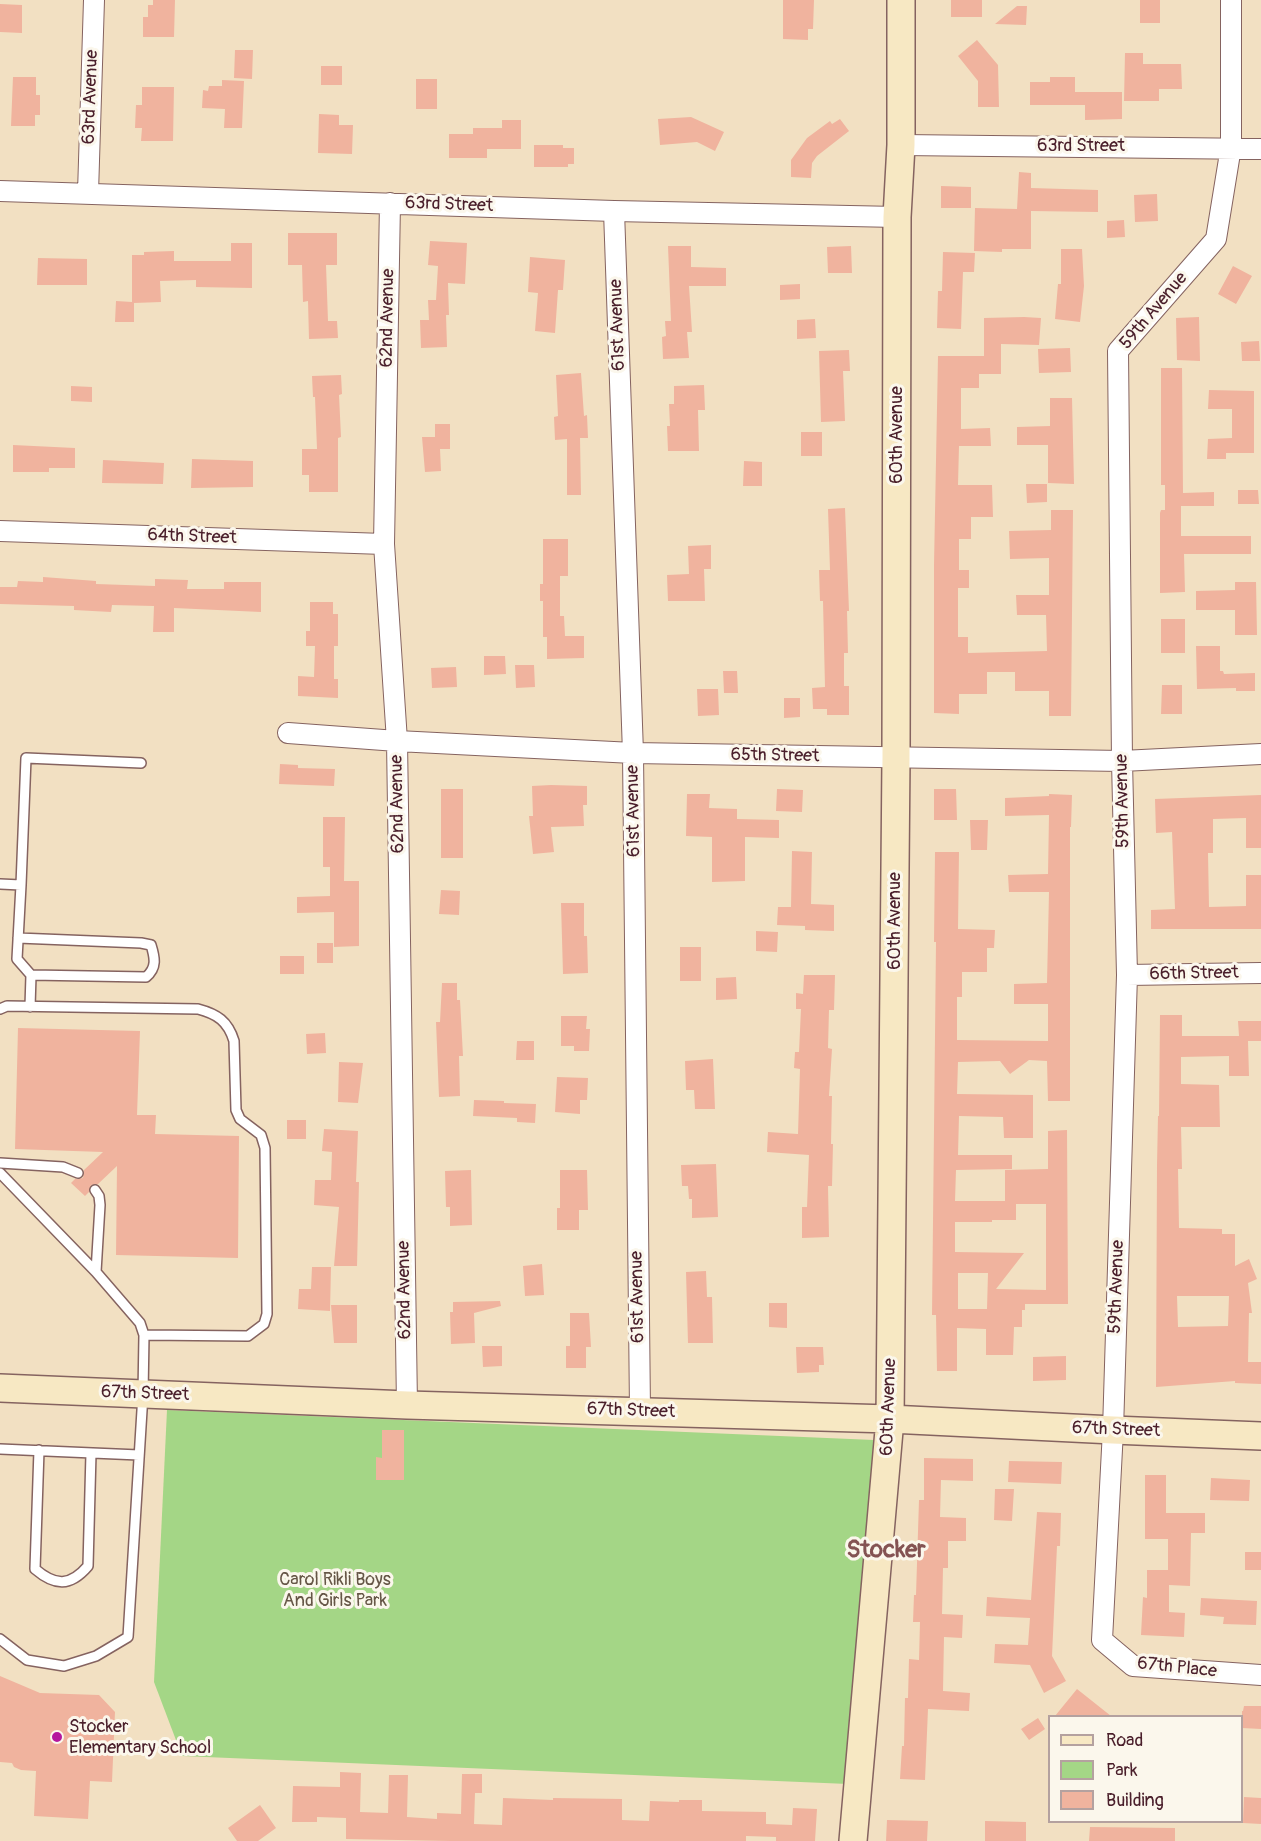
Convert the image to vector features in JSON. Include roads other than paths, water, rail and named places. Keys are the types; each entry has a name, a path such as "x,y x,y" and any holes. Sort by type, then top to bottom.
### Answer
{"street":[{"name":"63rd Avenue","path":"88,193 94,0"},
{"name":"60th Avenue","path":"853,1841 890,1419 896,758 897,217 901,145 901,0"},
{"name":"59th Avenue","path":"1102,1640 1113,1430 1127,975 1122,761 1119,351 1216,239 1231,147 1231,0"},
{"name":"63rd Street","path":"901,145 1261,149"},
{"name":"63rd Street","path":"0,190 614,211 897,217"},
{"name":"62nd Avenue","path":"390,203 384,544 397,741 407,1405"},
{"name":"61st Avenue","path":"614,211 633,753 640,1411"},
{"name":"64th Street","path":"0,531 384,544"},
{"name":"65th Street","path":"288,733 633,753 1122,761 1261,754"},
{"name":"66th Street","path":"1127,975 1261,974"},
{"name":"67th Street","path":"0,1388 407,1405 890,1419 1261,1436"},
{"name":"67th Place","path":"1102,1640 1132,1666 1261,1675"}],"lane":[{"path":"30,1007 31,975 17,959 26,758 141,763"},
{"path":"0,884 21,885"},
{"path":"18,938 141,943 151,945 156,959 152,972 146,977 31,975"},
{"path":"0,1009 7,1006 198,1009 215,1014 231,1031 234,1041 236,1110 240,1119 261,1135 265,1148 267,1314 264,1324 248,1336 144,1335"},
{"path":"0,1163 63,1167 78,1173"},
{"path":"0,1173 96,1272 140,1323 144,1335 143,1394 128,1637 96,1656 64,1666 27,1660 0,1639"},
{"path":"95,1190 99,1196 100,1205 96,1272"},
{"path":"0,1449 139,1455"},
{"path":"39,1450 35,1569 46,1579 64,1582 79,1577 88,1566 91,1453"}],"place":[{"name":"Stocker Elementary School","path":"57,1737"}],"district":[{"name":"Stocker","path":"886,1551"}],"park label":[{"name":"Carol Rikli Boys And Girls Park","path":"335,1590"}]}
